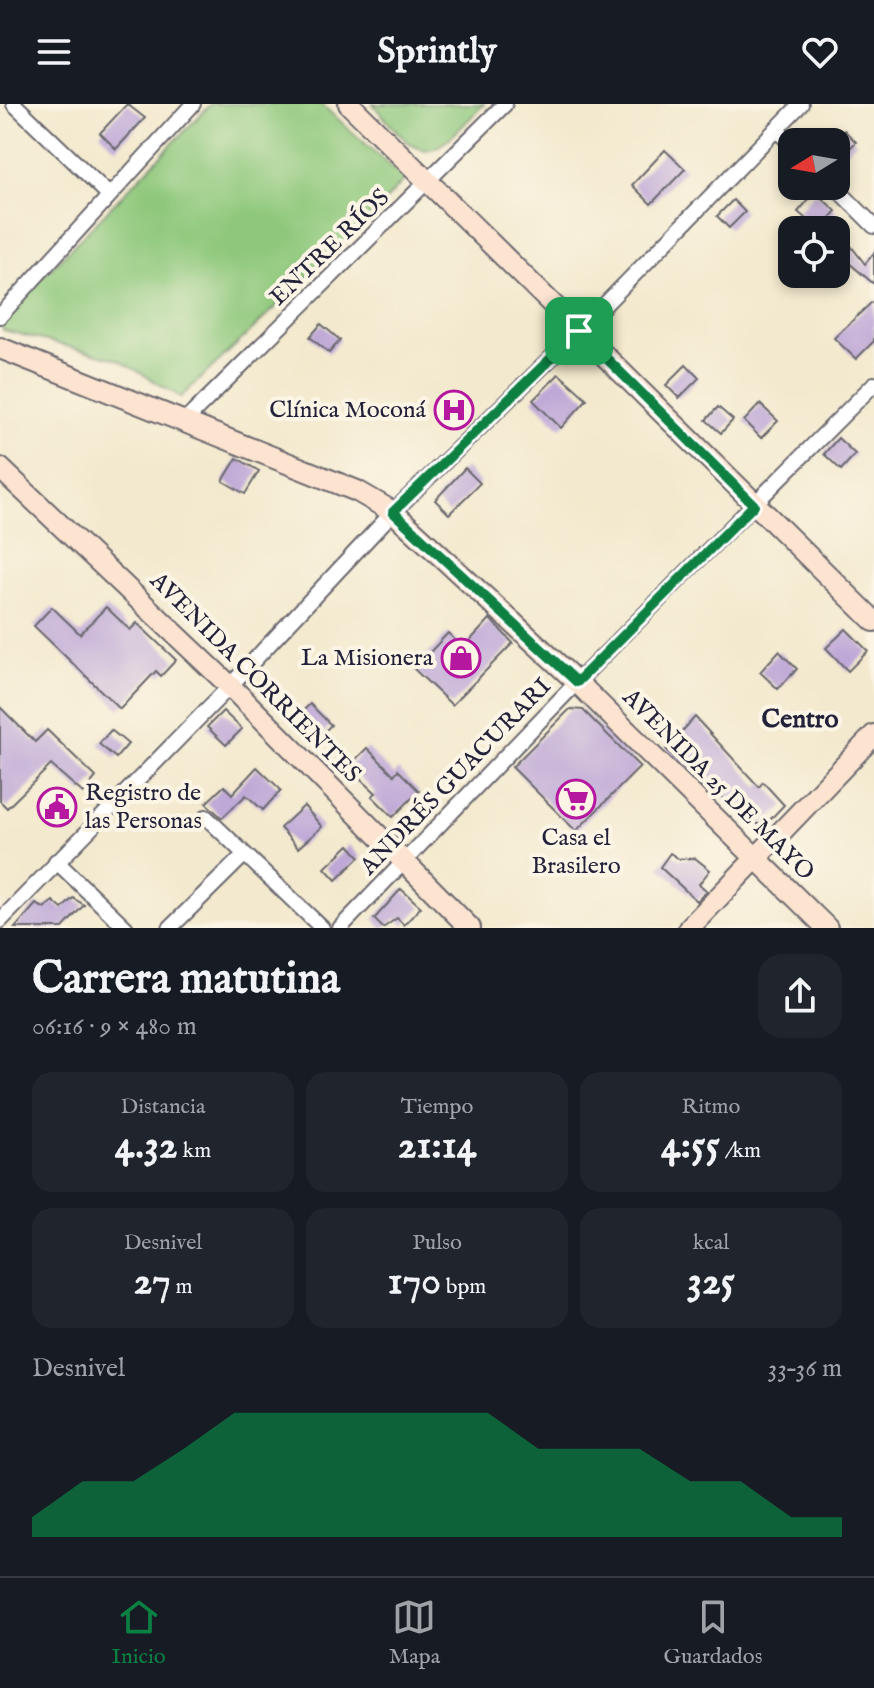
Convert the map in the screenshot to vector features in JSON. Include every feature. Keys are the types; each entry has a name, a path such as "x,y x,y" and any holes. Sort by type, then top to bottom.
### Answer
{"main road":[{"path":"349,104 874,621"},
{"name":"AVENIDA 25 DE MAYO","path":"0,348 357,491 393,512 577,682 827,928"},
{"name":"AVENIDA CORRIENTES","path":"0,468 230,686 470,928"},
{"path":"689,928 874,735"}],"street":[{"path":"14,104 108,194"},
{"path":"0,316 193,104"},
{"name":"ENTRE RÍOS","path":"185,421 505,104"},
{"path":"0,921 230,686 393,512 579,331 801,104"},
{"path":"848,200 874,226"},
{"name":"ANDRÉS GUACURARI","path":"340,928 405,864 577,682 874,384"},
{"path":"206,817 322,928"},
{"path":"170,928 244,855"},
{"path":"56,861 126,928"}],"green space":[{"path":"211,104 321,104 405,179 367,221 181,397 117,359 3,330 1,320"},
{"path":"373,104 484,104 450,137 427,150 405,139"}],"building":[{"path":"127,104 145,118 116,149 100,133"},
{"path":"665,150 685,169 651,204 632,185"},
{"path":"733,200 745,212 729,228 717,216"},
{"path":"808,200 824,200 836,211 832,216 803,216 798,212"},
{"path":"850,245 865,264 874,253 874,284 850,264"},
{"path":"874,300 874,341 856,359 834,338"},
{"path":"321,324 340,340 329,353 310,337"},
{"path":"686,365 699,378 679,398 666,385"},
{"path":"559,374 587,399 561,428 533,400"},
{"path":"760,404 778,421 761,438 744,421"},
{"path":"718,407 733,420 721,433 706,420"},
{"path":"838,438 855,454 841,470 824,454"},
{"path":"237,458 259,471 245,494 223,481"},
{"path":"465,468 480,483 449,514 435,500"},
{"path":"52,607 80,634 106,607 130,630 137,623 176,660 161,676 156,671 120,709 34,626"},
{"name":"La Misionera","path":"490,619 513,643 452,705 414,669 448,633 463,648"},
{"path":"846,629 868,651 848,671 826,648"},
{"path":"779,651 797,669 778,689 760,672"},
{"path":"310,704 331,725 317,739 296,718"},
{"path":"0,707 35,742 47,730 96,777 83,793 51,765 7,808 0,801"},
{"name":"Casa el Brasilero","path":"570,709 583,710 640,767 576,831 512,767"},
{"path":"223,711 242,729 226,745 207,727"},
{"path":"695,717 759,787 763,782 784,805 765,825 751,823 709,785 704,789 666,749"},
{"path":"111,730 128,744 116,758 99,744"},
{"path":"367,748 394,775 398,770 419,791 393,817 372,796 376,793 348,767"},
{"path":"257,767 281,790 263,810 246,795 222,818 206,803 224,786 232,794"},
{"path":"304,806 322,827 298,848 280,828"},
{"path":"349,845 360,857 336,880 325,868"},
{"path":"670,853 679,859 695,858 710,870 699,884 707,891 697,901 660,867"},
{"path":"401,889 421,907 404,925 397,918 383,928 374,919"},
{"path":"73,898 84,905 63,928 15,928 36,904 44,908 53,901 62,909"}],"place":[{"name":"Clínica Moconá","path":"454,410"},
{"name":"La Misionera","path":"461,658"},
{"name":"Casa el Brasilero","path":"576,799"},
{"name":"Registro de las Personas","path":"57,807"}],"district":[{"name":"Centro","path":"800,719"}],"route":[{"path":"579,331 754,505 577,682 393,512 579,331"}]}
